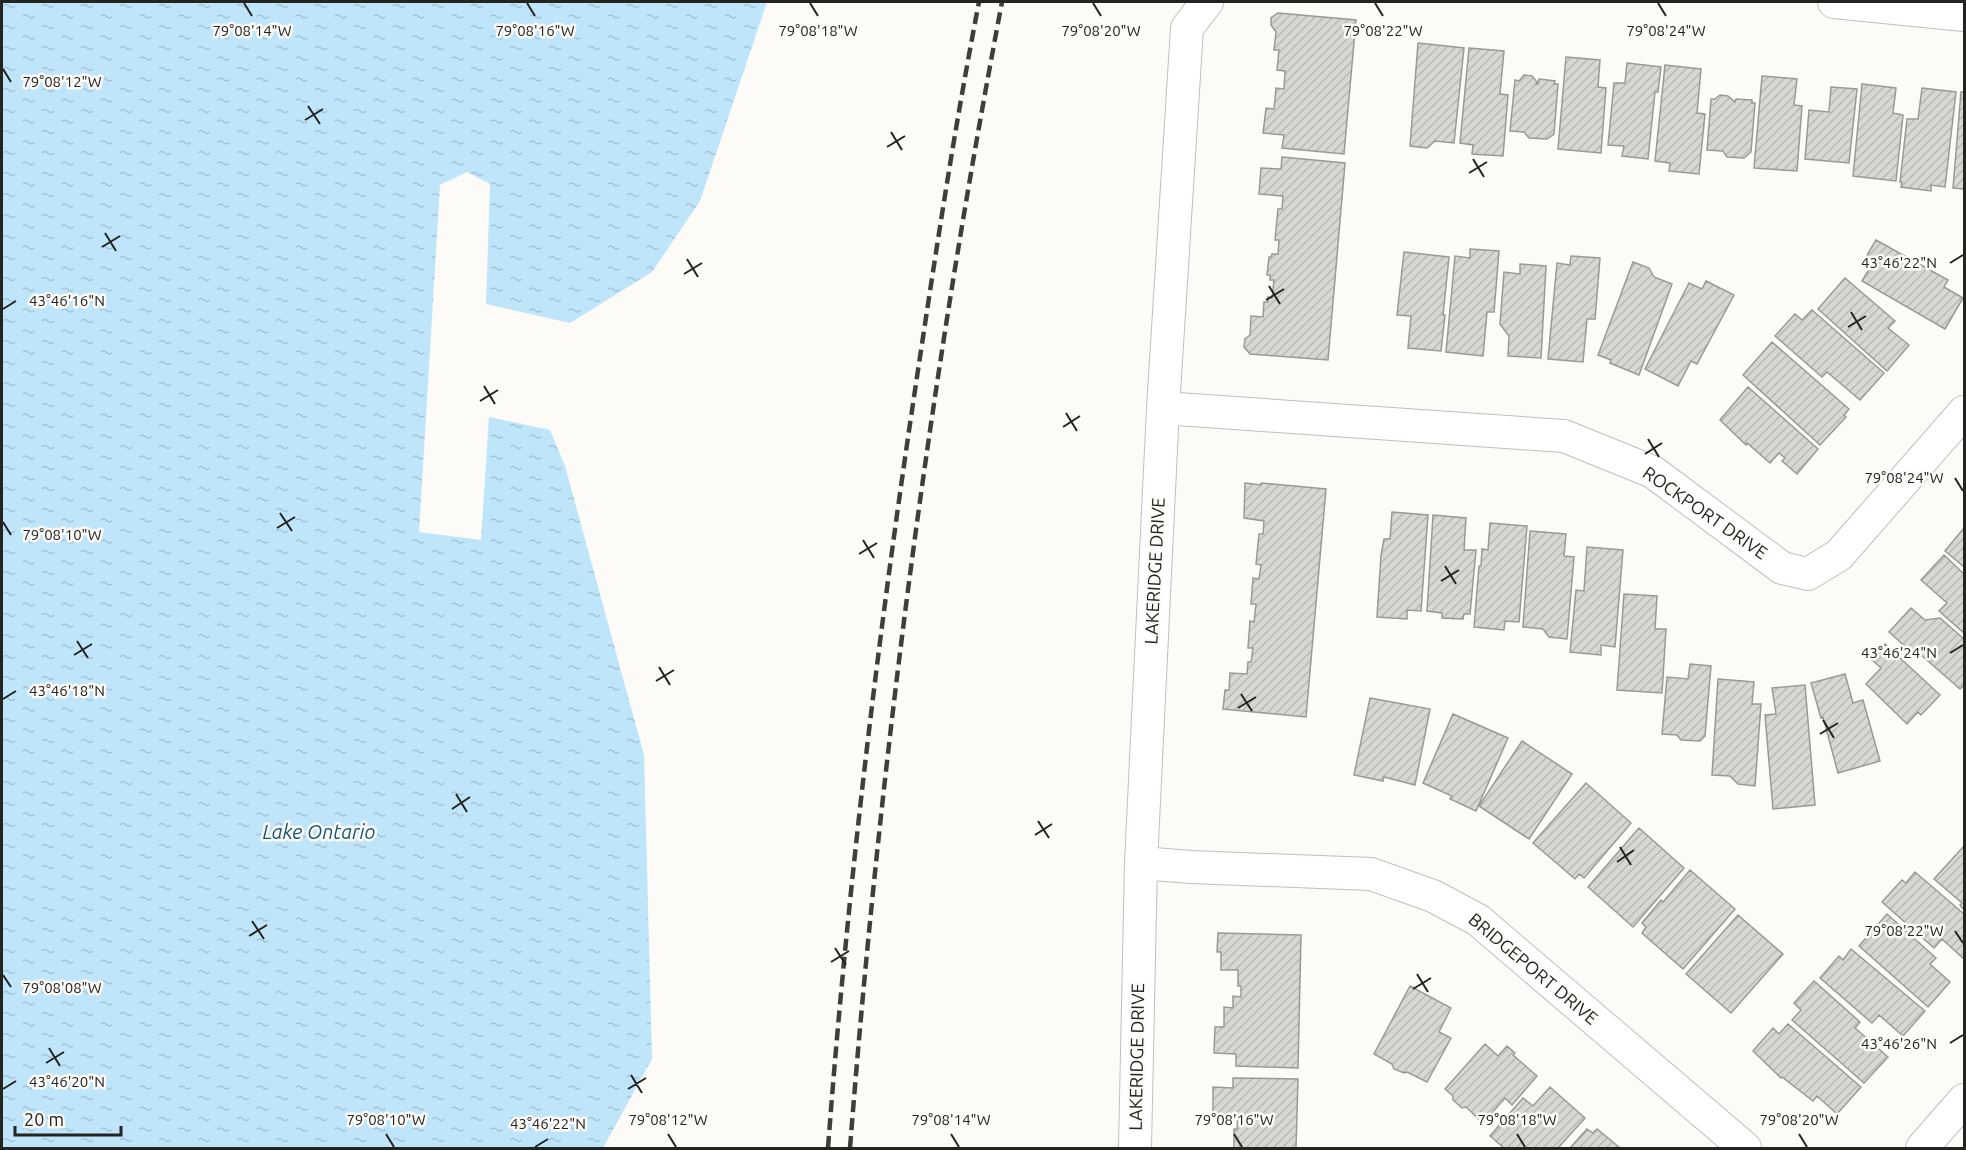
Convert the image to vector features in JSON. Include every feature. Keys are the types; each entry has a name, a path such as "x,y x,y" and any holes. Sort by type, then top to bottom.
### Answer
{"street":[{"name":"LAKERIDGE DRIVE","path":"1135,1149 1141,863 1163,408 1187,28 1207,2"},
{"path":"1834,2 1965,15"},
{"name":"ROCKPORT DRIVE","path":"1163,408 1564,436 1653,472 1782,568 1808,574 1839,555 1965,412"},
{"name":"BRIDGEPORT DRIVE","path":"1141,863 1371,874 1432,896 1478,920 1745,1149"},
{"path":"1922,1149 1965,1100"}],"water":[{"name":"Lake Ontario","path":"2,2 767,2 700,201 652,272 570,323 486,304 490,184 467,172 440,185 419,532 481,540 489,417 550,430 565,466 644,755 652,1059 603,1148 2,1148"}],"building":[{"path":"1278,13 1356,20 1344,154 1282,148 1284,135 1263,133 1266,108 1274,109 1276,88 1284,89 1285,71 1277,70 1279,50 1274,50 1276,32 1271,25 1271,18"},
{"path":"1418,43 1464,48 1454,143 1435,141 1427,148 1410,146"},
{"path":"1469,48 1504,51 1500,94 1508,95 1503,156 1472,154 1473,145 1460,143"},
{"path":"1566,57 1600,60 1598,87 1606,88 1601,153 1558,149"},
{"path":"1627,63 1661,67 1658,92 1655,92 1648,159 1622,156 1624,146 1608,145 1614,83 1625,83"},
{"path":"1665,65 1701,69 1697,113 1705,114 1699,174 1669,171 1670,163 1655,161"},
{"path":"1524,75 1532,76 1536,84 1539,79 1555,81 1554,84 1558,84 1554,134 1547,139 1529,138 1524,132 1510,131 1515,80 1519,81"},
{"path":"1762,76 1797,79 1794,105 1802,106 1797,171 1754,168"},
{"path":"1862,84 1896,88 1893,113 1903,115 1896,181 1853,176"},
{"path":"1831,87 1857,89 1849,163 1805,159 1809,110 1829,112"},
{"path":"1922,88 1956,92 1945,187 1931,185 1931,191 1901,187 1902,182 1900,182 1907,119 1918,119"},
{"path":"1961,92 1964,92 1964,189 1953,188"},
{"path":"1720,95 1728,96 1735,102 1736,99 1752,100 1752,103 1755,103 1751,152 1744,158 1727,157 1723,151 1707,150 1711,99"},
{"path":"1282,157 1345,163 1328,360 1250,354 1244,347 1245,339 1250,335 1251,316 1263,317 1264,302 1268,302 1268,297 1272,298 1274,280 1270,280 1270,275 1267,275 1269,257 1272,254 1278,254 1279,240 1275,240 1278,209 1282,209 1283,196 1259,194 1261,168 1281,169"},
{"path":"1876,240 1948,280 1944,287 1963,298 1945,329 1862,281 1871,266 1867,255"},
{"path":"1470,249 1499,251 1494,312 1487,312 1483,356 1446,352 1455,256 1470,258"},
{"path":"1404,252 1449,257 1441,351 1408,348 1411,316 1397,315"},
{"path":"1571,256 1600,258 1595,319 1587,319 1583,362 1548,359 1557,263 1570,265"},
{"path":"1633,262 1649,268 1654,277 1672,284 1639,375 1610,363 1611,360 1598,355"},
{"path":"1520,264 1546,266 1541,358 1508,356 1509,336 1500,324 1504,272 1520,274"},
{"path":"1845,278 1895,321 1888,328 1909,345 1887,371 1818,309"},
{"path":"1706,281 1734,295 1697,364 1691,361 1678,386 1645,369 1689,283 1702,289"},
{"path":"1812,310 1884,373 1860,400 1827,372 1822,377 1775,336 1795,314 1802,320"},
{"path":"1772,342 1849,409 1844,415 1846,417 1820,445 1743,375"},
{"path":"1748,387 1818,449 1797,474 1782,461 1785,458 1779,453 1770,463 1747,443 1746,445 1720,420"},
{"path":"1245,483 1326,489 1306,717 1223,709 1225,690 1229,690 1230,673 1247,674 1253,648 1248,648 1250,621 1254,622 1256,604 1251,604 1253,578 1259,579 1261,565 1256,564 1259,534 1263,534 1264,521 1244,518"},
{"path":"1392,512 1428,515 1421,611 1407,610 1407,619 1377,617 1381,555 1384,539 1390,539"},
{"path":"1433,515 1466,518 1464,550 1476,550 1470,614 1464,614 1463,619 1442,618 1442,613 1427,611"},
{"path":"1490,523 1527,526 1519,622 1505,621 1504,630 1474,627 1479,566 1481,566 1482,549 1488,550"},
{"path":"1964,528 1964,567 1945,551"},
{"path":"1530,531 1566,534 1564,556 1574,557 1567,639 1549,637 1543,629 1523,627"},
{"path":"1587,547 1623,550 1615,647 1601,645 1601,655 1570,652 1576,590 1584,591"},
{"path":"1944,555 1964,574 1964,633 1939,611 1947,603 1921,580"},
{"path":"1624,594 1657,596 1655,629 1666,629 1662,693 1617,690"},
{"path":"1911,608 1925,620 1940,618 1964,639 1964,685 1960,689 1921,655 1918,658 1889,632"},
{"path":"1885,644 1940,695 1921,715 1918,712 1907,724 1866,684 1881,668 1871,659"},
{"path":"1690,664 1711,666 1705,736 1700,741 1681,740 1677,735 1662,734 1667,677 1688,679"},
{"path":"1845,674 1853,703 1863,700 1880,761 1838,773 1811,683"},
{"path":"1718,679 1754,682 1752,704 1761,704 1755,786 1738,784 1730,776 1712,775"},
{"path":"1805,685 1815,805 1773,809 1765,715 1776,714 1772,688"},
{"path":"1370,698 1430,709 1415,785 1384,777 1383,781 1354,775"},
{"path":"1453,714 1508,738 1476,811 1450,799 1452,796 1423,783"},
{"path":"1522,741 1572,774 1529,839 1479,806"},
{"path":"1586,783 1631,823 1584,878 1579,874 1575,879 1533,843"},
{"path":"1639,828 1684,868 1633,927 1588,887"},
{"path":"1963,847 1964,910 1960,905 1962,903 1934,879"},
{"path":"1690,870 1735,909 1683,969 1642,933 1646,927 1642,923"},
{"path":"1915,872 1964,914 1964,959 1942,939 1934,948 1882,902 1902,880 1906,883"},
{"path":"1887,914 1936,958 1930,964 1950,982 1928,1007 1859,946"},
{"path":"1738,915 1783,954 1731,1013 1686,974"},
{"path":"1218,933 1301,935 1298,1068 1236,1066 1236,1054 1214,1053 1215,1027 1224,1027 1224,1007 1233,1008 1233,996 1241,997 1238,970 1221,970 1221,952 1217,952"},
{"path":"1851,949 1925,1011 1903,1036 1879,1015 1872,1023 1820,978 1839,956 1843,960"},
{"path":"1814,981 1860,1022 1855,1028 1888,1057 1864,1083 1792,1020 1801,1010 1794,1003"},
{"path":"1410,986 1451,1008 1439,1032 1451,1038 1427,1082 1407,1072 1394,1069 1392,1064 1374,1054"},
{"path":"1788,1024 1861,1087 1837,1114 1817,1096 1813,1101 1781,1078 1753,1051 1773,1028 1779,1034"},
{"path":"1485,1044 1498,1056 1507,1046 1515,1053 1513,1055 1537,1076 1512,1105 1505,1098 1483,1123 1466,1107 1462,1108 1453,1100 1453,1096 1445,1089"},
{"path":"1233,1078 1298,1079 1296,1148 1234,1148 1234,1129 1237,1129 1238,1115 1213,1115 1213,1087 1233,1088"},
{"path":"1550,1087 1585,1118 1558,1148 1504,1148 1490,1136 1523,1098 1533,1106"},
{"path":"1587,1129 1593,1133 1597,1129 1620,1148 1570,1148"}],"railway":[{"path":"828,1148 855,851 892,554 941,223 979,2"},
{"path":"850,1148 876,860 910,573 952,287 1002,2"}]}
